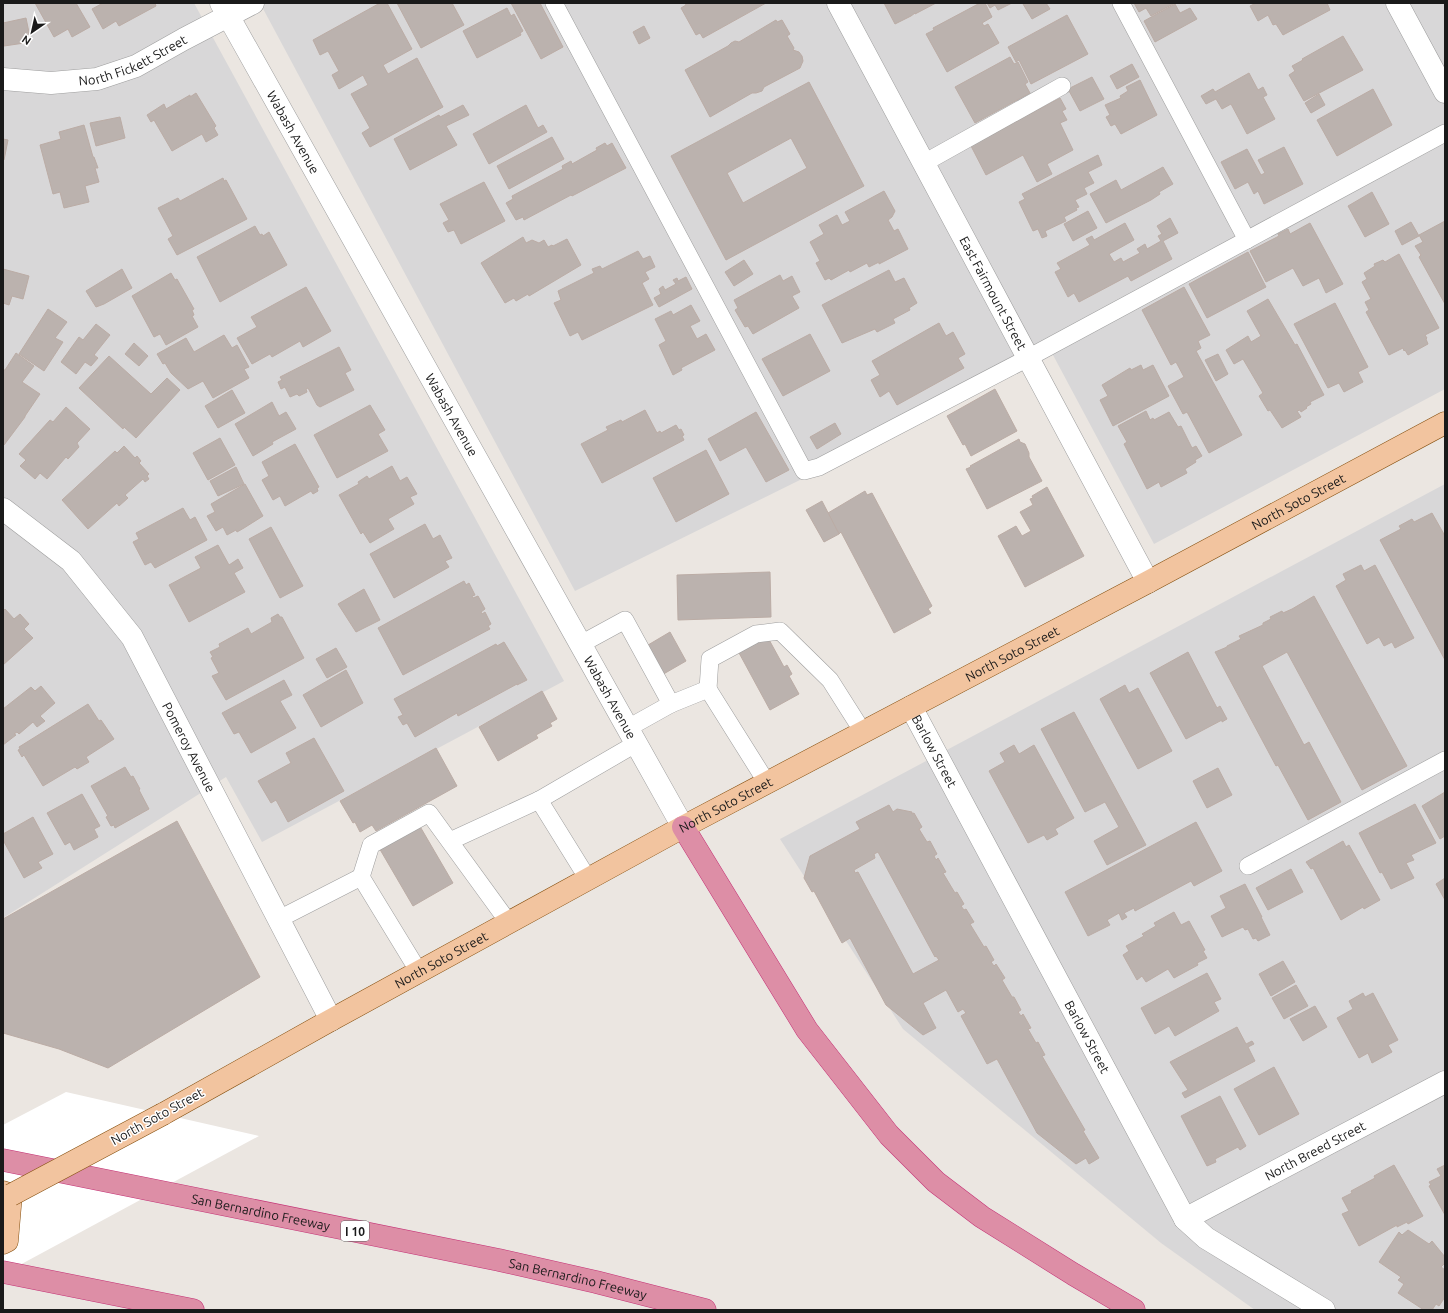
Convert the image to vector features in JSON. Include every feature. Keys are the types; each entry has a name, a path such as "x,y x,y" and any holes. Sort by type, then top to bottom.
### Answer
{"highway":[{"path":"684,827 807,1030 889,1135 936,1182 982,1217 1134,1310"},
{"name":"San Bernardino Freeway","path":"3,1160 499,1260 596,1282 705,1310"},
{"path":"3,1272 193,1310"}],"main road":[{"name":"North Soto Street","path":"3,1243 7,1241 7,1194 163,1114 331,1020 684,827 1445,423"}],"street":[{"name":"North Fickett Street","path":"3,78 51,82 97,79 136,66 225,10 253,3"},
{"name":"East Fairmount Street","path":"838,3 1148,582"},
{"path":"1397,3 1445,92"},
{"name":"Wabash Avenue","path":"225,10 684,827"},
{"name":"Pomeroy Avenue","path":"3,509 71,561 132,637 331,1020"},
{"name":"Barlow Street","path":"911,707 1185,1218 1206,1238 1324,1310"},
{"name":"North Breed Street","path":"1185,1218 1445,1082"}],"lane":[{"path":"554,3 804,471 819,467 1028,358 1445,133"},
{"path":"1121,3 1247,240"},
{"path":"924,163 1062,86"},
{"path":"581,644 625,620 671,704"},
{"path":"767,783 708,690 710,659 756,634 780,631 830,680 863,732"},
{"path":"450,841 539,800 632,736 671,704 708,690"},
{"path":"1248,866 1445,760"},
{"path":"539,800 588,879"},
{"path":"278,919 361,877 371,845 429,813 508,923"},
{"path":"361,877 419,972"}],"shaded area":[{"path":"3,3 194,3 564,681 262,842 226,777 3,918"},
{"path":"260,3 1445,3 1445,389 1154,544 1053,355 575,591"},
{"path":"1445,484 1445,1310 1255,1310 1161,1243 903,1029 780,839"}],"pier":[{"path":"66,1092 259,1136 3,1274 3,1125"}],"building":[{"path":"35,3 76,3 90,27 72,37 68,29 54,37"},
{"path":"103,3 155,3 156,6 119,26 116,21 103,29 92,9"},
{"path":"380,3 387,3 412,49 383,65 388,74 417,58 443,107 370,147 362,133 370,128 351,94 368,85 363,75 339,89 332,75 339,71 328,51 320,55 313,40"},
{"path":"397,3 452,3 464,25 421,48"},
{"path":"511,3 540,3 563,47 541,59"},
{"path":"685,3 766,3 703,38 700,33 696,35 681,8 686,5"},
{"path":"884,3 936,3 895,24"},
{"path":"980,3 985,3 992,17 982,23 984,26 988,24 999,43 947,72 926,34 934,30 933,28"},
{"path":"987,3 1012,3 998,10 995,5 990,8"},
{"path":"1046,3 1050,9 1032,19 1023,4"},
{"path":"1134,3 1175,3 1151,16 1146,8 1139,12"},
{"path":"1256,3 1327,3 1330,10 1283,35 1276,24 1273,25 1268,15 1258,21 1250,6"},
{"path":"1175,4 1180,13 1190,8 1197,19 1155,42 1144,21"},
{"path":"507,8 511,16 514,14 523,31 520,33 521,35 477,58 463,31"},
{"path":"1067,15 1088,54 1031,84 1019,60 1016,62 1008,47"},
{"path":"26,18 31,42 4,46 3,23"},
{"path":"776,20 777,22 782,20 790,34 787,36 794,48 793,50 799,52 802,56 803,61 800,68 764,87 762,91 752,93 710,117 685,70 731,43 735,41 739,42"},
{"path":"644,26 650,38 639,44 633,32"},
{"path":"1343,36 1363,70 1304,101 1289,75 1295,71 1292,66"},
{"path":"1010,57 1014,64 1018,62 1028,82 1025,84 1030,93 975,123 955,87"},
{"path":"1132,64 1139,77 1117,89 1110,76"},
{"path":"1249,73 1258,90 1263,87 1267,95 1263,97 1275,119 1247,134 1231,104 1222,109 1216,99 1206,104 1201,96 1213,89 1215,92"},
{"path":"1092,77 1104,99 1080,111 1068,89"},
{"path":"1140,80 1157,115 1121,134 1115,124 1111,126 1106,117 1110,115 1105,105 1121,98 1120,96 1128,91 1126,87"},
{"path":"809,82 864,186 726,260 671,156","holes":["791,138 807,168 743,203 727,173"]},
{"path":"1373,89 1392,125 1337,156 1317,120"},
{"path":"196,93 216,126 214,128 218,135 206,142 202,134 172,151 154,120 151,122 147,115 164,104 166,109"},
{"path":"1319,94 1325,105 1311,113 1305,103"},
{"path":"1060,98 1066,109 1062,111 1067,120 1060,123 1073,150 1047,164 1052,174 1037,182 1023,155 986,175 971,146"},
{"path":"463,105 469,115 446,126 457,145 410,170 394,139 439,115 440,117"},
{"path":"526,105 538,128 543,125 547,132 489,164 473,134"},
{"path":"120,117 125,138 96,146 90,123"},
{"path":"84,125 93,157 98,168 95,168 99,182 85,186 89,202 64,208 60,192 53,194 40,145 61,139 59,132"},
{"path":"552,137 564,159 509,189 497,166"},
{"path":"3,139 8,140 4,160 3,160"},
{"path":"605,143 607,146 612,143 626,168 524,220 523,217 516,220 506,203 513,199 512,196 563,169 562,166 571,161 572,164 597,150 596,148"},
{"path":"1284,147 1303,184 1264,204 1258,191 1254,194 1248,182 1235,189 1221,162 1247,149 1261,175 1265,173 1258,160"},
{"path":"1098,155 1102,165 1088,172 1094,183 1084,188 1087,194 1075,200 1079,207 1076,208 1077,210 1064,217 1066,221 1045,231 1047,236 1042,238 1038,229 1033,231 1019,202 1025,199 1022,194"},
{"path":"1163,167 1173,184 1159,192 1160,194 1151,200 1106,223 1090,194 1116,180 1121,190"},
{"path":"223,178 224,181 226,180 247,219 177,255 168,239 173,236 158,208 178,198 180,201"},
{"path":"484,182 505,221 461,244 454,230 448,232 443,223 449,220 440,204"},
{"path":"884,191 895,211 892,217 888,220 894,231 898,229 908,249 879,264 879,262 869,267 867,263 850,272 849,270 831,280 829,278 825,280 816,263 820,261 810,242 824,234 819,225 837,215 842,225 850,221 845,212"},
{"path":"1372,192 1389,224 1365,237 1348,206"},
{"path":"1088,211 1097,228 1073,241 1064,224"},
{"path":"1170,218 1178,233 1163,241 1172,259 1131,281 1128,276 1079,302 1074,293 1068,297 1055,272 1061,269 1057,263 1090,245 1086,239 1092,236 1094,240 1125,223 1134,240 1109,254 1114,262 1121,258 1123,262 1140,253 1137,249 1145,244 1147,249 1161,241 1158,236 1162,234 1157,226"},
{"path":"1445,221 1445,304 1419,257 1421,255 1415,246 1423,242 1419,235"},
{"path":"1411,222 1419,236 1402,245 1395,231"},
{"path":"1310,223 1343,284 1326,293 1319,278 1303,286 1293,268 1266,282 1250,251 1279,236 1278,234 1288,229 1290,234"},
{"path":"255,226 260,235 262,234 263,236 269,232 287,265 220,302 197,257"},
{"path":"523,237 526,243 532,240 539,243 544,240 548,247 567,239 581,265 529,296 528,294 516,301 514,298 505,303 481,263"},
{"path":"638,251 643,259 650,256 655,267 645,272 649,279 642,283 653,305 582,340 578,332 570,336 554,303 561,300 558,291 594,273 592,269 600,266 602,269"},
{"path":"1248,252 1266,287 1207,318 1189,284"},
{"path":"1399,254 1439,328 1425,335 1428,344 1408,355 1403,348 1389,355 1366,312 1369,310 1365,302 1371,299 1362,282 1367,279 1364,273 1375,266 1374,264 1383,260 1385,262"},
{"path":"744,260 753,274 734,286 725,272"},
{"path":"3,269 29,276 23,299 12,296 9,305 3,303"},
{"path":"122,269 132,288 96,307 86,291"},
{"path":"889,270 895,282 904,278 917,303 909,308 910,310 893,319 895,323 877,332 875,329 842,343 822,305"},
{"path":"171,273 175,280 177,279 194,309 192,310 194,315 192,316 198,327 166,345 160,334 154,337 132,296"},
{"path":"780,275 783,281 792,276 800,292 792,296 799,308 753,334 748,326 745,327 735,310 738,308 734,300"},
{"path":"686,277 692,289 659,307 654,298 661,294 659,289 663,286 665,290 676,284 673,280 677,278 678,281"},
{"path":"306,287 331,331 303,347 300,341 272,357 270,354 252,364 237,338 257,327 251,317"},
{"path":"1184,287 1210,335 1198,341 1201,348 1196,351 1242,435 1209,453 1187,412 1183,414 1168,386 1184,377 1176,362 1171,365 1142,310"},
{"path":"1268,299 1295,345 1297,344 1324,395 1310,402 1311,404 1301,412 1300,410 1297,411 1301,417 1282,428 1270,410 1268,411 1259,396 1263,393 1243,359 1234,364 1226,350 1248,336 1251,342 1261,336 1247,311"},
{"path":"1335,303 1368,367 1358,372 1363,382 1344,392 1339,383 1328,388 1294,324"},
{"path":"691,305 700,321 690,326 697,339 706,334 715,350 681,368 682,370 673,375 659,345 666,341 655,319 671,311 673,315"},
{"path":"48,309 67,322 55,338 63,342 44,371 19,354"},
{"path":"939,323 946,336 953,332 965,354 958,358 964,368 897,405 889,391 880,397 871,380 880,375 872,361"},
{"path":"96,324 110,335 94,355 98,358 91,366 85,362 76,374 61,362 79,337 83,340"},
{"path":"810,334 830,371 783,396 762,359"},
{"path":"224,335 232,348 237,345 249,367 244,369 249,378 213,398 203,381 188,389 171,373 165,363 163,364 157,354 186,338 194,352"},
{"path":"134,343 148,356 139,366 125,354"},
{"path":"339,347 351,370 345,373 354,390 320,407 317,405 308,388 306,389 307,392 299,396 297,394 290,397 285,387 281,389 278,382 282,380 280,377"},
{"path":"16,353 34,366 22,382 40,394 4,445 3,370 5,370"},
{"path":"1218,354 1228,374 1216,381 1205,360"},
{"path":"109,356 151,394 167,378 180,390 136,438 124,427 123,429 79,388"},
{"path":"1141,365 1143,370 1153,365 1169,396 1113,426 1100,400 1108,396 1102,385 1130,368 1131,370"},
{"path":"995,389 1017,431 971,456 965,444 963,445 947,416"},
{"path":"232,390 245,413 218,428 205,406"},
{"path":"272,402 279,416 286,412 296,429 272,442 273,444 253,456 235,424"},
{"path":"370,405 385,430 378,434 388,451 337,478 314,435"},
{"path":"66,407 90,429 77,443 79,447 68,459 66,457 47,479 40,473 35,479 20,466 26,460 19,454 50,420 53,422"},
{"path":"645,410 657,433 660,431 661,433 676,425 679,430 681,429 684,435 682,436 684,440 602,483 581,444 608,430 606,427 621,420 622,422"},
{"path":"1146,411 1150,420 1153,418 1154,420 1169,412 1178,427 1181,426 1192,448 1196,446 1202,456 1185,469 1187,473 1161,487 1159,482 1147,489 1124,444 1127,442 1118,426"},
{"path":"756,412 789,470 766,482 746,447 720,461 708,439"},
{"path":"835,423 841,434 817,449 810,437"},
{"path":"220,438 235,465 208,480 193,453"},
{"path":"1019,439 1020,442 1025,444 1029,457 1042,481 987,509 966,469"},
{"path":"295,444 319,487 317,488 318,491 313,494 311,491 285,506 280,496 273,500 262,480 269,476 262,462"},
{"path":"124,446 135,458 137,456 141,461 139,463 149,474 147,476 149,479 145,482 143,479 125,495 128,498 119,506 117,503 88,529 62,500 115,451 117,453"},
{"path":"706,450 729,494 676,522 653,478"},
{"path":"392,466 400,481 407,477 417,494 410,497 414,504 388,519 394,529 370,543 363,532 361,534 339,495 359,484 358,482 367,476 369,479"},
{"path":"236,467 244,484 218,496 210,481"},
{"path":"245,484 263,516 237,532 236,530 227,535 223,527 216,531 207,516 215,512 211,504"},
{"path":"1047,487 1084,556 1025,587 998,536 1016,526 1022,536 1031,531 1020,512 1033,505 1030,499 1033,498 1032,496"},
{"path":"865,491 867,495 872,493 932,606 928,609 931,613 894,633 841,532 839,534 828,513"},
{"path":"822,501 839,534 824,542 806,510"},
{"path":"183,508 190,520 195,517 207,540 155,568 151,562 145,565 133,542 139,539 136,533"},
{"path":"1432,513 1445,536 1445,660 1380,540 1401,529 1399,526 1412,519 1414,522"},
{"path":"425,524 433,539 440,535 452,558 445,561 449,567 394,598 370,554"},
{"path":"271,527 303,586 280,598 249,539"},
{"path":"218,545 229,565 238,559 243,568 234,573 245,592 189,622 169,585 201,568 195,557"},
{"path":"1361,565 1364,571 1375,565 1414,638 1395,648 1392,642 1384,646 1379,637 1367,644 1336,586 1346,580 1343,574"},
{"path":"770,572 771,617 678,620 677,575"},
{"path":"464,581 466,585 469,583 475,595 472,596 473,598 478,596 485,609 481,612 482,614 485,612 491,624 488,626 490,629 403,675 378,628"},
{"path":"364,589 380,620 356,632 338,604"},
{"path":"1314,596 1407,766 1362,790 1287,652 1262,666 1304,745 1309,742 1341,802 1308,820 1278,765 1276,766 1215,652 1241,639 1239,636 1263,625 1263,623 1271,619 1270,617 1282,611 1283,613 1292,609"},
{"path":"5,609 14,619 20,614 29,624 24,629 33,638 3,665 3,611"},
{"path":"278,614 282,617 304,658 226,700 212,676 219,673 211,658 213,657 210,652 220,647 219,644 248,628 251,634 272,622 271,618"},
{"path":"670,632 686,661 660,676 643,648"},
{"path":"767,636 784,667 787,665 792,674 789,676 799,694 770,710 738,651"},
{"path":"504,642 527,680 458,716 457,713 415,737 407,723 403,725 398,717 403,715 394,699 496,644 497,646"},
{"path":"336,648 347,667 327,678 316,659"},
{"path":"1188,652 1217,708 1220,706 1227,719 1222,722 1222,720 1186,739 1150,673"},
{"path":"346,670 363,703 321,727 303,695"},
{"path":"284,680 292,695 280,701 296,728 251,753 239,732 234,734 222,713"},
{"path":"1125,685 1129,693 1138,688 1172,751 1138,769 1100,699"},
{"path":"41,686 55,703 40,716 45,721 37,727 33,722 19,734 17,732 14,734 16,735 3,745 3,709 31,687 35,691"},
{"path":"542,691 557,719 550,723 552,726 536,735 538,738 498,761 479,727"},
{"path":"88,704 99,721 101,720 114,739 86,757 89,762 77,769 75,767 43,786 24,755 22,757 18,750 20,749 19,747"},
{"path":"1074,712 1146,845 1107,865 1094,841 1119,827 1105,802 1085,812 1041,729"},
{"path":"314,738 344,791 288,822 276,800 271,803 258,781 291,763 286,753"},
{"path":"1014,745 1019,754 1034,745 1074,818 1055,829 1058,834 1047,840 1044,835 1028,843 989,771 1005,762 1000,753"},
{"path":"436,748 457,786 376,831 372,825 360,832 355,822 353,823 340,801"},
{"path":"125,767 131,777 133,776 149,809 115,828 114,825 111,826 106,817 108,816 91,786"},
{"path":"1218,768 1232,795 1207,808 1193,781"},
{"path":"1445,792 1445,836 1440,839 1422,806"},
{"path":"82,794 100,826 94,829 98,837 74,850 70,842 65,845 47,813"},
{"path":"1415,804 1436,843 1411,855 1414,860 1406,863 1414,878 1391,889 1382,872 1380,873 1359,833"},
{"path":"889,805 893,812 897,809 912,812 912,814 914,813 922,827 919,829 927,842 930,841 937,854 934,856 936,860 938,858 946,872 943,873 955,893 957,892 964,904 961,906 964,910 966,909 974,922 970,924 994,960 991,962 994,966 996,964 1005,978 1002,980 1021,1010 1018,1012 1021,1016 1023,1014 1031,1028 1028,1029 1036,1043 1038,1042 1045,1055 1042,1056 1085,1130 1083,1131 1099,1158 1089,1164 1086,1158 1076,1164 1037,1133 997,1059 987,1064 961,1016 966,1013 963,1009 958,1012 946,990 923,1003 936,1028 923,1035 886,1005 850,938 842,943 814,891 812,892 804,878 810,856 860,829 856,822","holes":["878,852 935,957 936,956 939,960 913,974 858,872 855,873 854,870 875,858 874,854"]},
{"path":"33,817 53,854 38,862 42,868 24,878 3,840 3,834"},
{"path":"177,821 260,977 108,1068 59,1049 3,1033 3,919"},
{"path":"1196,822 1222,871 1194,886 1191,881 1135,911 1134,908 1124,913 1127,917 1122,920 1119,913 1107,920 1110,925 1088,936 1065,892"},
{"path":"418,823 453,883 413,906 378,846"},
{"path":"1343,841 1346,847 1349,845 1380,900 1364,909 1363,907 1341,920 1313,868 1311,869 1306,862"},
{"path":"1291,869 1303,892 1268,910 1256,888"},
{"path":"1445,878 1445,900 1436,884"},
{"path":"1245,884 1270,935 1258,941 1256,938 1253,939 1248,929 1245,930 1243,927 1222,937 1211,916 1226,908 1220,896"},
{"path":"1174,912 1181,925 1189,921 1205,950 1203,951 1207,958 1197,963 1198,965 1174,978 1168,969 1146,982 1142,976 1137,980 1123,955 1129,951 1126,946 1144,936 1142,934 1156,926 1154,923"},
{"path":"1283,961 1295,982 1271,996 1259,974"},
{"path":"1207,973 1221,999 1214,1002 1219,1011 1175,1036 1169,1026 1155,1034 1141,1008"},
{"path":"1296,985 1308,1006 1284,1019 1272,998"},
{"path":"1363,993 1365,997 1373,993 1398,1040 1388,1045 1392,1052 1372,1063 1368,1053 1359,1058 1337,1018 1353,1009 1349,1001"},
{"path":"1315,1006 1327,1027 1303,1041 1290,1019"},
{"path":"1237,1027 1246,1044 1252,1041 1254,1044 1248,1047 1255,1061 1185,1098 1182,1093 1188,1090 1170,1062"},
{"path":"1274,1067 1299,1114 1259,1135 1234,1089"},
{"path":"1220,1096 1246,1146 1240,1150 1238,1147 1215,1159 1216,1162 1207,1166 1181,1116"},
{"path":"1394,1165 1423,1216 1408,1224 1407,1222 1397,1227 1397,1225 1359,1246 1342,1214 1349,1211 1342,1198 1352,1193 1351,1191 1375,1178 1374,1176"},
{"path":"1445,1165 1445,1215 1429,1186 1431,1185 1429,1182 1441,1176 1437,1169"},
{"path":"1408,1230 1429,1244 1432,1241 1445,1257 1445,1263 1441,1267 1445,1270 1445,1297 1439,1306 1436,1304 1432,1310 1424,1310 1398,1293 1404,1284 1398,1280 1401,1277 1379,1262 1399,1232 1402,1235"}]}
